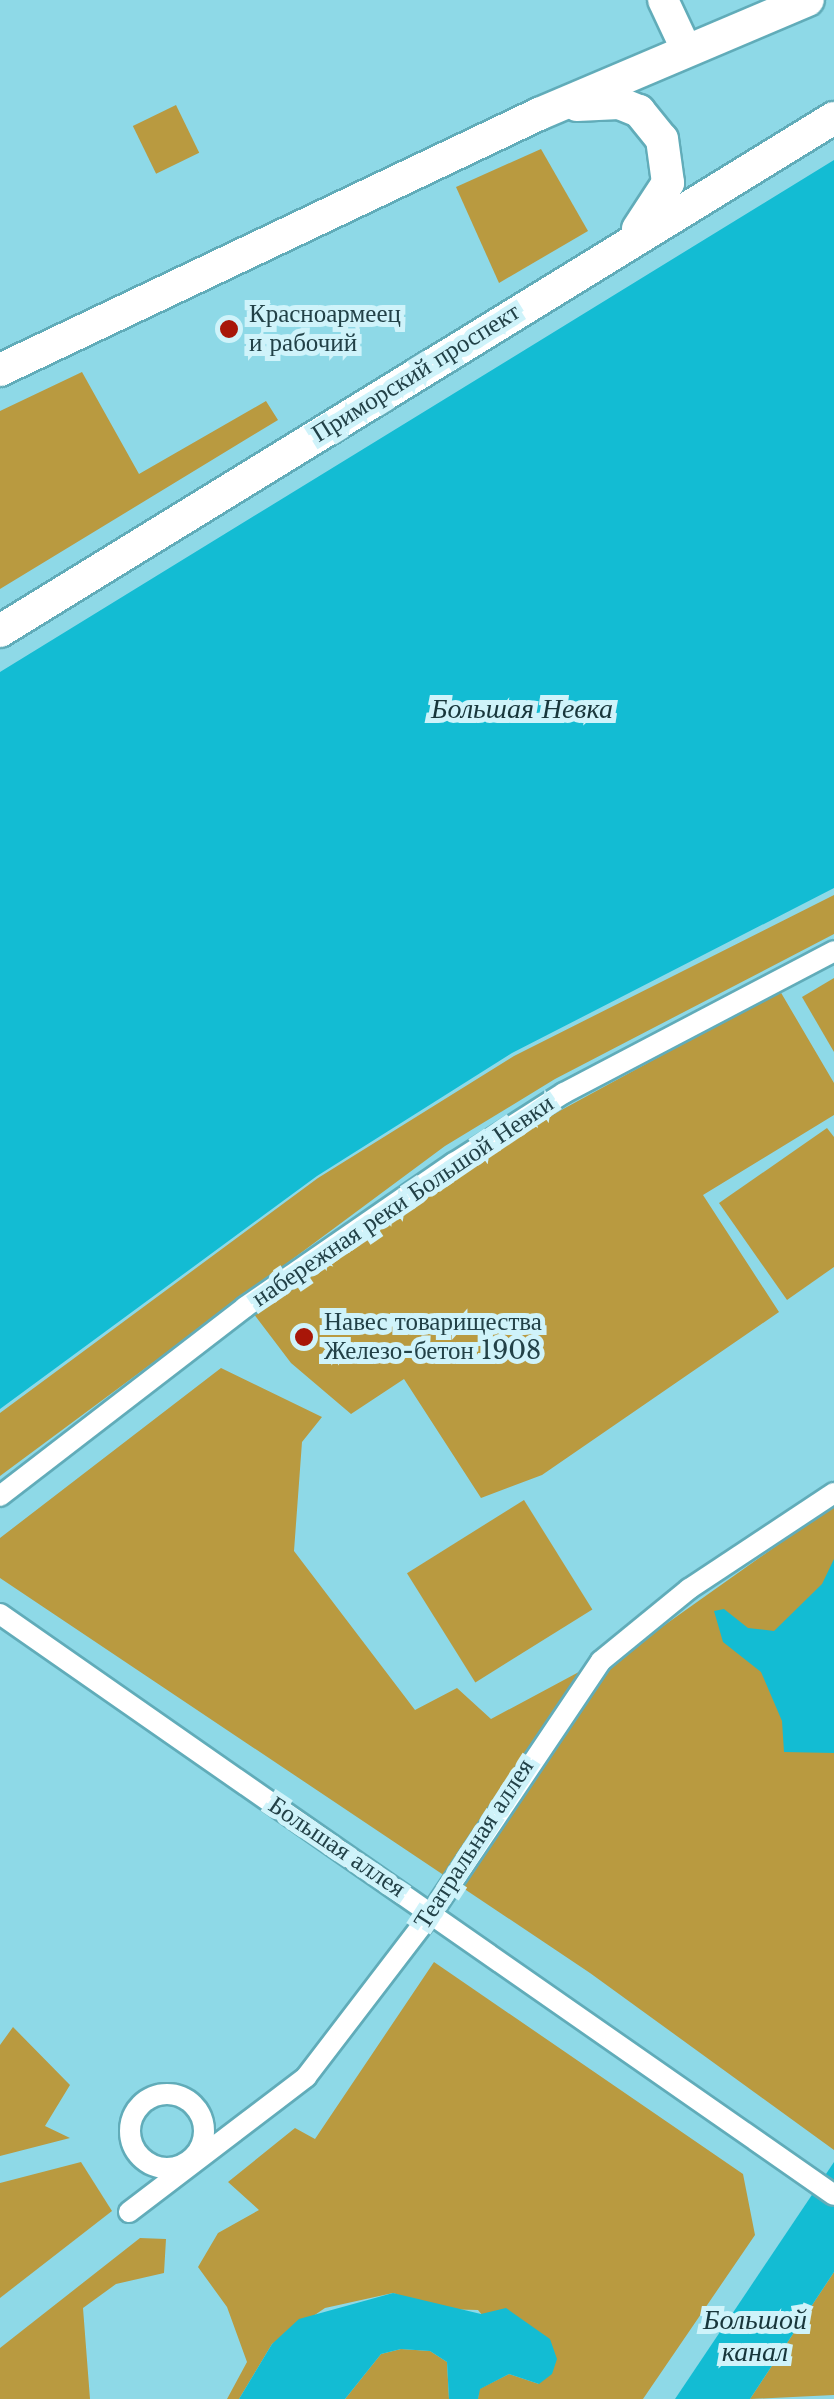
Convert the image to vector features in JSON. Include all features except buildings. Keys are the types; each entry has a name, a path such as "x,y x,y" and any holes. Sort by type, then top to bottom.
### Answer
{"main road":[{"path":"0,370 539,114 808,0"},
{"path":"539,114 592,102 620,103 650,121 668,159 668,183 629,240"},
{"name":"Приморский проспект","path":"0,631 629,240 834,118"}],"street":[{"path":"663,0 686,50"},
{"name":"набережная реки Большой Невки","path":"0,1496 244,1307 454,1162 564,1093 834,951"},
{"name":"Театральная аллея","path":"129,2212 215,2135 306,2077 433,1911 601,1661 689,1588 834,1493"},
{"name":"Большая аллея","path":"0,1614 433,1911 827,2190"},
{"path":"191,2160 171,2169 140,2158 130,2129 136,2110 156,2095 180,2095 199,2110 215,2135"}],"shaded area":[{"path":"176,105 199,153 156,174 133,126"},
{"path":"541,149 588,231 499,283 456,187"},
{"path":"82,372 139,474 266,401 278,420 0,589 0,411"},
{"path":"834,895 834,934 555,1079 445,1146 0,1476 0,1413 318,1178 514,1056"},
{"path":"834,978 834,1052 802,997"},
{"path":"780,991 834,1083 834,1115 703,1195 779,1312 542,1475 481,1498 404,1379 351,1414 291,1363 253,1313 543,1120"},
{"path":"827,1128 834,1137 834,1267 787,1300 719,1203"},
{"path":"221,1368 322,1417 302,1442 294,1551 415,1710 457,1688 491,1719 659,1629 834,1505 834,2150 590,1973 0,1578 0,1538"},
{"path":"524,1500 592,1609 475,1683 407,1573"},
{"path":"434,1962 743,2174 755,2235 643,2399 478,2399 479,2389 509,2374 539,2384 478,2310 441,2309 393,2293 325,2308 272,2344 239,2399 227,2399 247,2362 227,2307 198,2267 218,2233 259,2210 228,2182 295,2128 315,2139"},
{"path":"13,2027 70,2085 45,2126 70,2138 0,2156 0,2045"},
{"path":"81,2162 112,2211 0,2298 0,2183"},
{"path":"140,2238 166,2239 164,2273 116,2284 83,2308 90,2399 0,2399 0,2348"},
{"path":"834,2272 834,2395 750,2399"},
{"path":"401,2349 430,2351 447,2362 449,2399 345,2399 381,2354"}],"water":[{"name":"Большая Невка","path":"834,160 834,888 512,1053 317,1176 0,1409 0,672"},
{"path":"834,1559 834,1753 784,1752 782,1721 761,1672 723,1642 714,1611 724,1609 748,1628 774,1631 822,1584"},
{"name":"Большой канал","path":"834,2162 834,2272 750,2399 675,2399"},
{"path":"393,2293 481,2314 506,2308 550,2339 557,2359 552,2374 539,2384 509,2374 480,2389 478,2399 449,2399 447,2362 430,2351 401,2349 381,2354 345,2399 239,2399 272,2344 299,2319"}],"place":[{"name":"Красноармеец и рабочий","path":"229,329"},
{"name":"Навес товарищества Железо-бетон 1908","path":"304,1337"}]}
